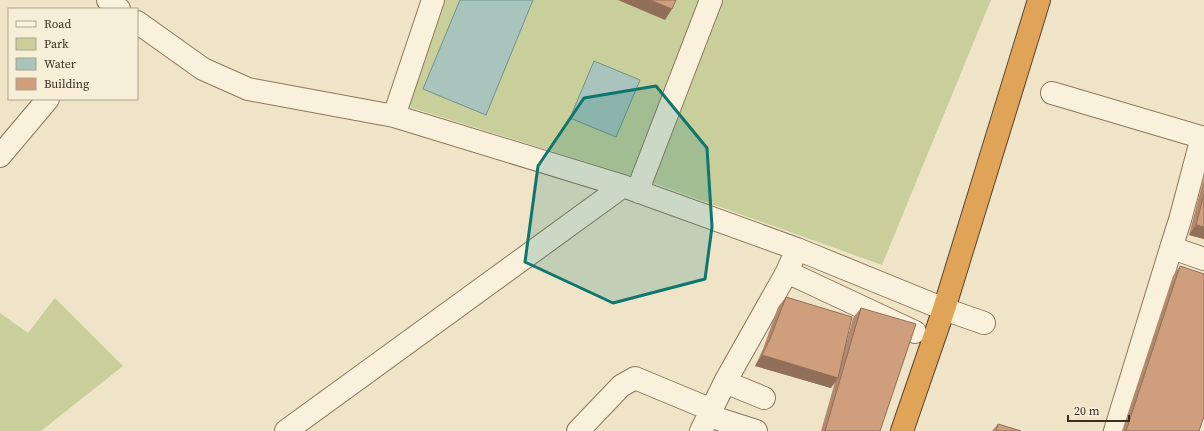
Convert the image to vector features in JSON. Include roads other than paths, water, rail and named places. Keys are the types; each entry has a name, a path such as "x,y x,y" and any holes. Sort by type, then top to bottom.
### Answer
{"highway":[{"path":"902,431 944,309 1039,0"}],"street":[{"path":"108,0 118,8"},
{"path":"394,116 433,0"},
{"path":"286,431 631,189 642,179 711,0"},
{"path":"138,23 203,69 248,89 394,116 631,189 797,250 944,309 984,323"},
{"path":"1052,94 1203,137 1180,220 1115,431"},
{"path":"0,156 47,100"},
{"path":"1172,244 1181,251 1204,259"},
{"path":"707,419 725,382 787,272 797,250"},
{"path":"787,272 916,332"},
{"path":"578,431 621,386 635,378 707,419 756,431"},
{"path":"725,382 764,398"}],"water":[{"path":"460,0 533,0 486,115 423,89"},
{"path":"594,61 640,80 616,137 570,118"}]}
